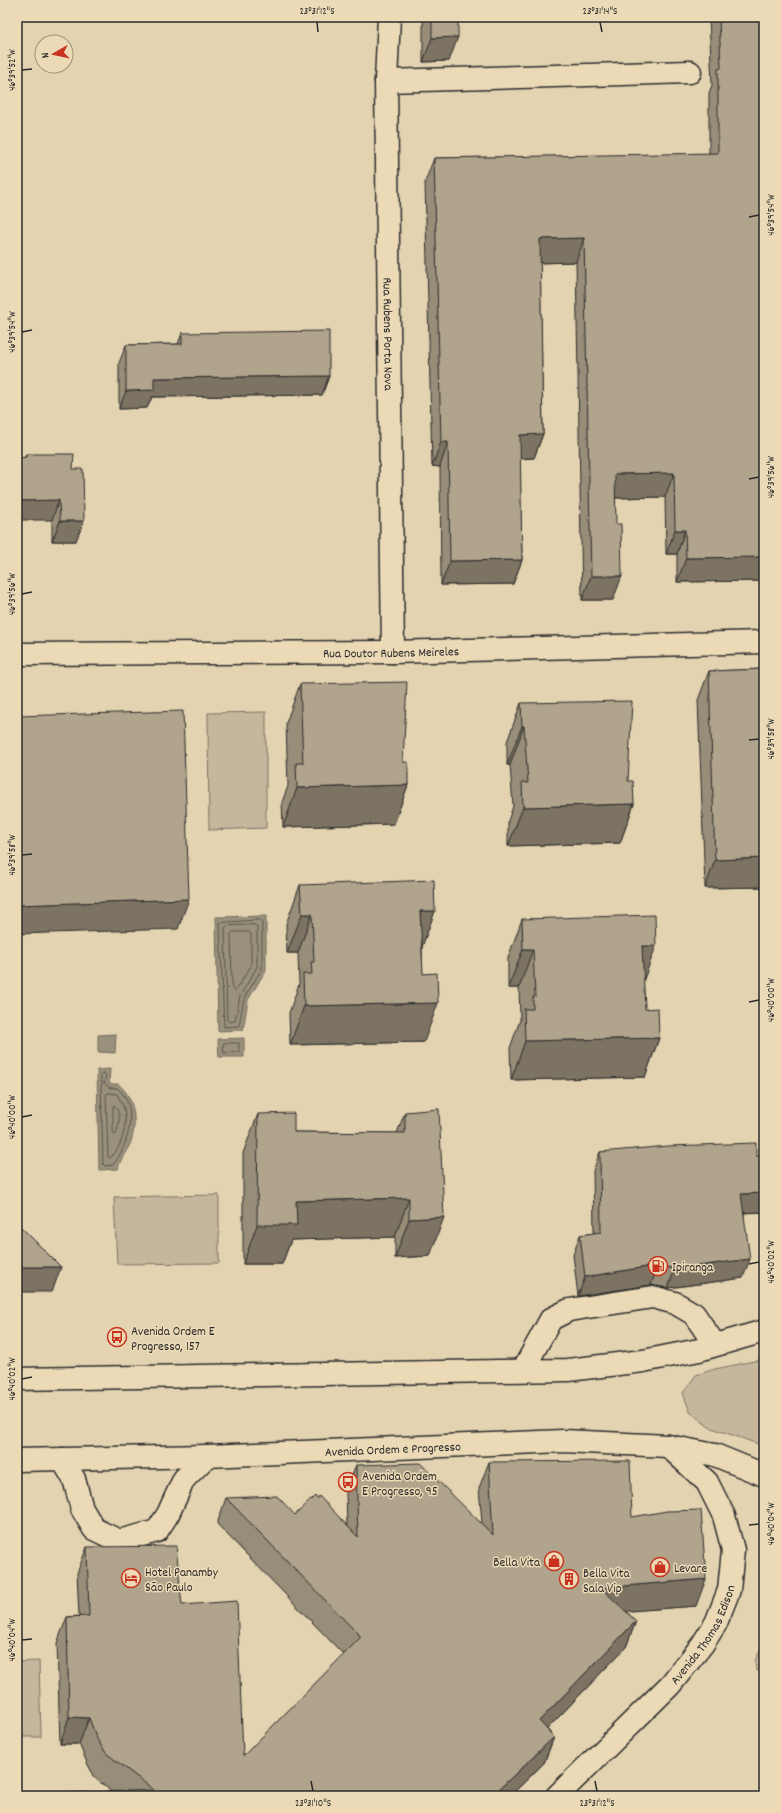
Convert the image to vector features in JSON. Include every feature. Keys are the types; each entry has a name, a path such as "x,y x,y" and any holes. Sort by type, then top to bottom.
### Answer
{"street":[{"name":"Rua Rubens Porta Nova","path":"389,17 386,81 393,652"},
{"path":"386,81 690,72"},
{"name":"Rua Doutor Rubens Meireles","path":"17,654 393,652 764,642"},
{"path":"523,1370 551,1319 569,1310 653,1297 675,1303 694,1314 715,1345"},
{"path":"17,1379 568,1370 643,1361 715,1345 764,1331"},
{"name":"Avenida Ordem e Progresso","path":"17,1460 207,1456 563,1441 668,1446 715,1455 764,1475"},
{"name":"Avenida Thomas Edison","path":"557,1796 670,1685 702,1645 716,1623 729,1590 733,1550 724,1516 707,1482 668,1446"},
{"path":"62,1459 74,1479 82,1509 94,1529 119,1541 157,1531 168,1514 184,1479 207,1456"}],"shaded area":[{"path":"266,712 266,828 209,830 208,713"},
{"path":"219,1195 219,1263 117,1264 114,1197"},
{"path":"764,1359 764,1446 709,1427 690,1412 683,1393 696,1375 715,1369"},
{"path":"764,1642 764,1674 756,1670 755,1661"},
{"path":"39,1661 41,1737 17,1737 17,1662"}],"water":[{"path":"266,916 266,970 248,1000 243,1030 218,1031 216,917"},
{"path":"116,1034 115,1053 98,1052 98,1035"},
{"path":"244,1038 244,1057 219,1057 218,1039"},
{"path":"110,1069 109,1084 118,1084 124,1089 131,1103 134,1128 130,1144 118,1169 99,1170 97,1070"}],"building":[{"path":"432,17 458,17 458,37 432,38"},
{"path":"719,17 764,17 764,557 686,558 685,530 675,530 674,473 615,474 616,524 621,524 622,576 591,576 584,238 540,239 543,434 520,435 522,560 450,561 448,442 441,442 434,158 718,153 718,69 721,68"},
{"path":"329,331 329,376 154,378 154,390 126,391 126,345 182,344 182,333"},
{"path":"26,454 74,454 73,469 83,469 84,521 60,521 59,500 17,501 17,458 26,457"},
{"path":"764,669 764,858 715,860 709,671"},
{"path":"407,682 403,762 408,762 408,785 297,788 296,763 303,763 300,684"},
{"path":"632,701 628,781 633,781 634,804 523,807 522,782 528,783 521,703"},
{"path":"183,711 189,899 18,905 20,986 17,986 17,716"},
{"path":"434,880 435,911 420,911 423,974 437,973 438,1003 304,1006 303,974 312,974 311,962 314,962 312,914 302,914 300,885"},
{"path":"655,915 656,946 642,946 645,1009 658,1008 659,1038 525,1041 524,1009 533,1009 533,997 535,997 533,949 523,949 522,919"},
{"path":"439,1109 444,1217 409,1219 409,1198 296,1201 297,1225 257,1225 258,1114 294,1113 294,1132 405,1133 405,1112"},
{"path":"756,1143 756,1156 764,1156 764,1193 741,1194 750,1259 675,1269 658,1265 585,1277 580,1235 601,1232 600,1152 668,1146"},
{"path":"17,1223 61,1267 17,1267"},
{"path":"630,1461 632,1517 667,1511 701,1510 706,1579 601,1588 636,1621 539,1721 554,1737 492,1796 68,1796 68,1793 154,1790 106,1753 97,1739 89,1718 69,1717 67,1617 89,1616 87,1547 176,1546 182,1605 237,1601 243,1756 361,1637 226,1498 277,1496 295,1515 315,1496 317,1499 319,1496 358,1537 356,1465 420,1463 493,1535 489,1462"}],"place":[{"name":"Ipiranga","path":"658,1266"},
{"name":"Avenida Ordem E Progresso, 157","path":"117,1337"},
{"name":"Avenida Ordem E Progresso, 95","path":"348,1482"},
{"name":"Bella Vita","path":"554,1561"},
{"name":"Levare","path":"660,1567"},
{"name":"Hotel Panamby São Paulo","path":"131,1578"},
{"name":"Bella Vita Sala Vip","path":"569,1579"}]}
